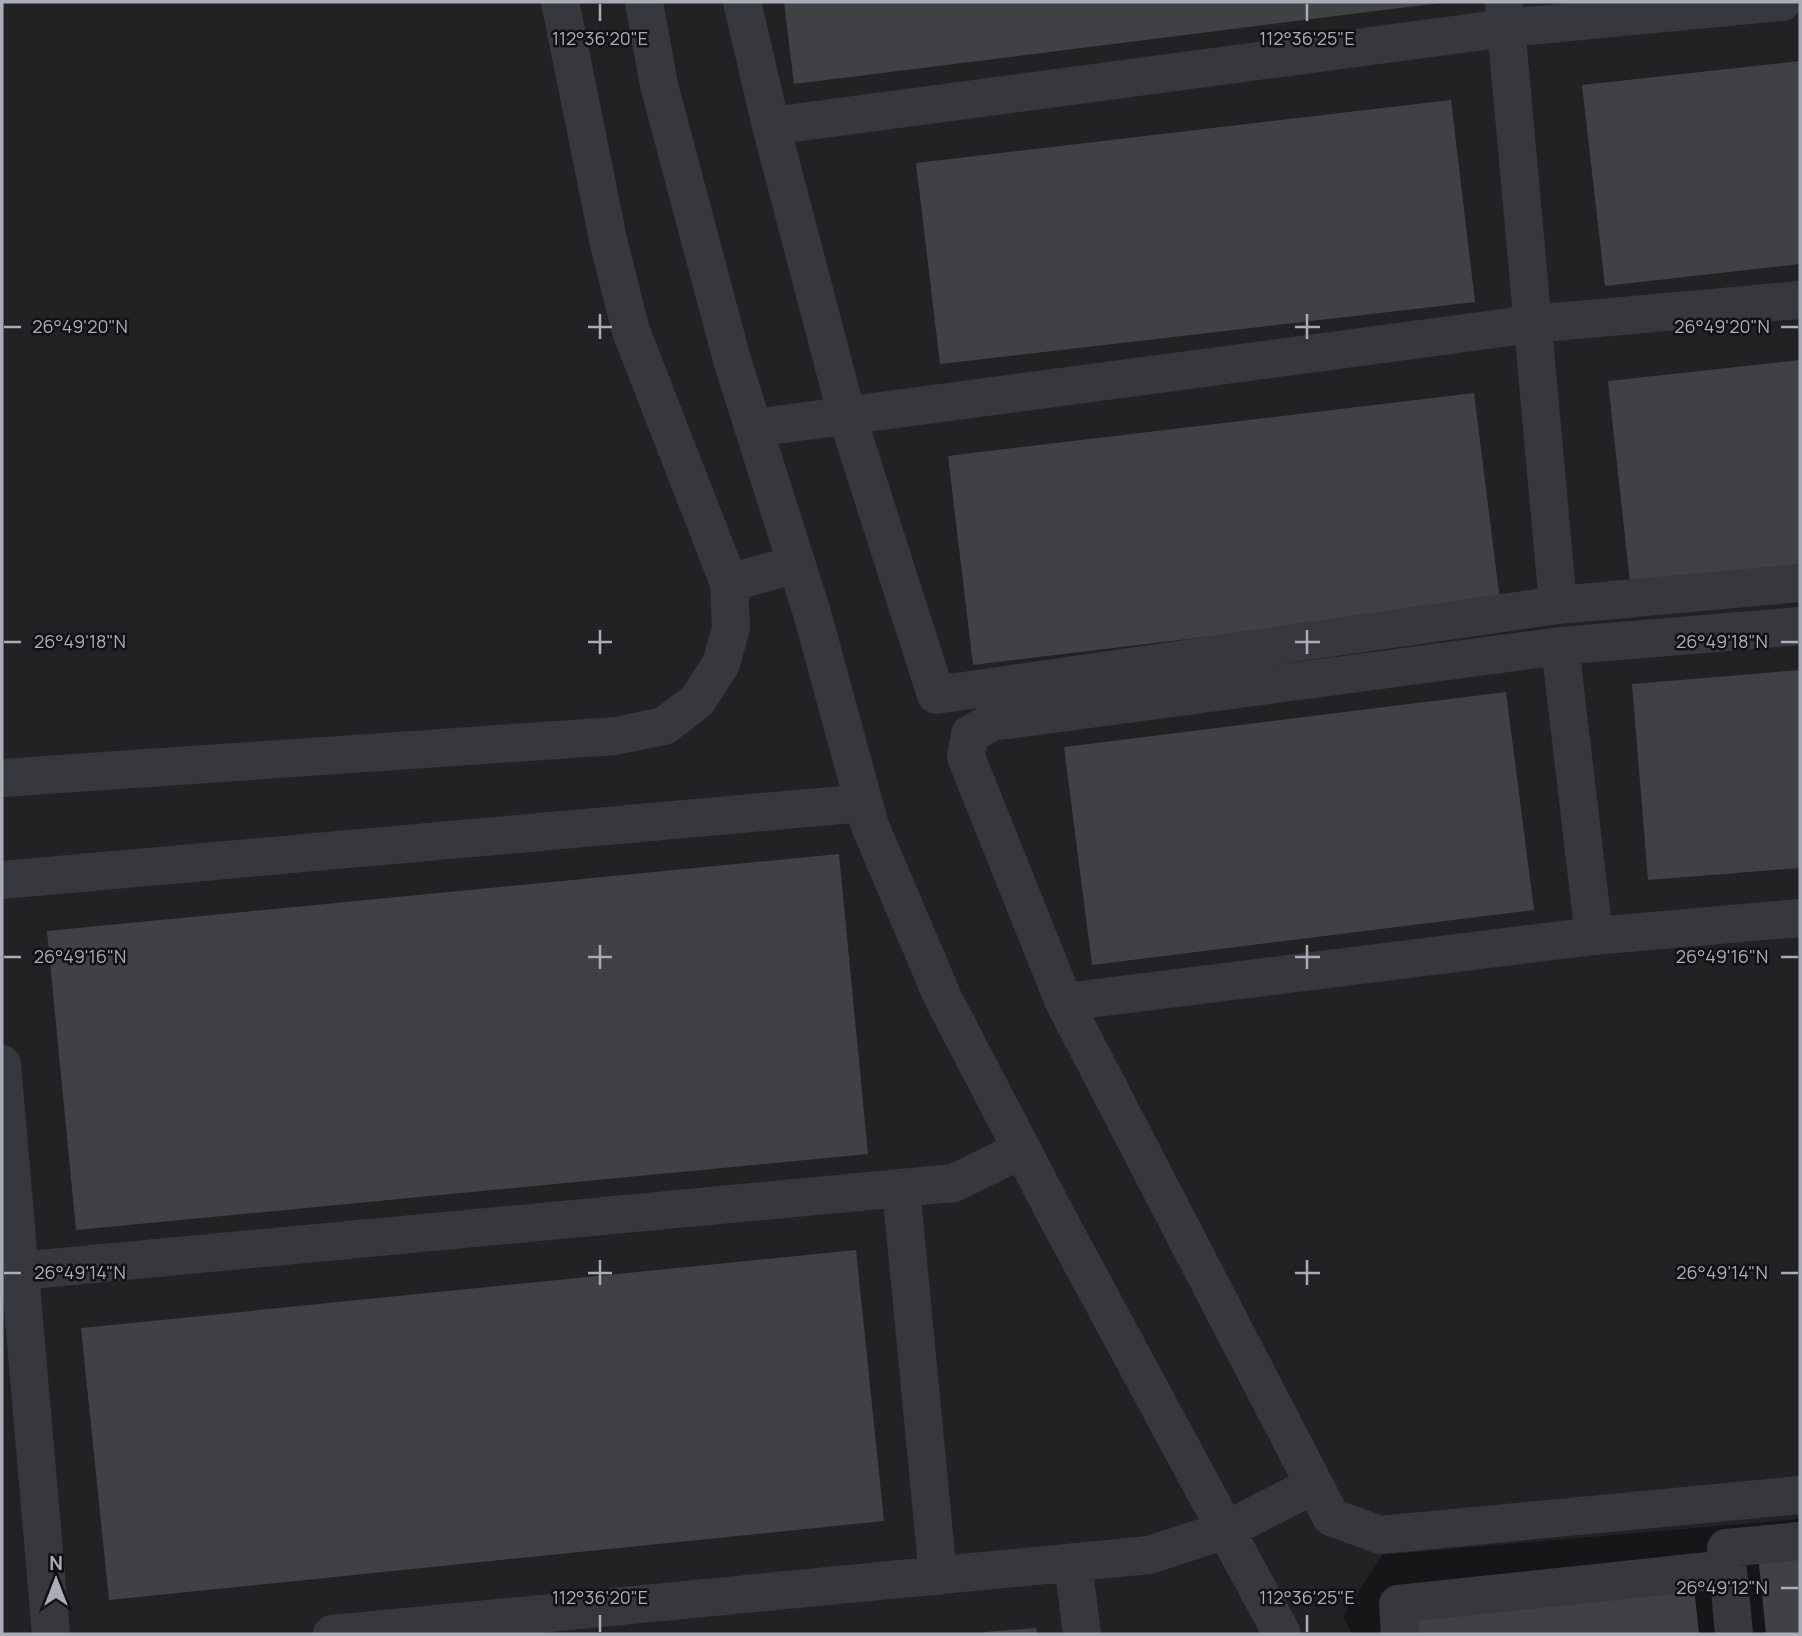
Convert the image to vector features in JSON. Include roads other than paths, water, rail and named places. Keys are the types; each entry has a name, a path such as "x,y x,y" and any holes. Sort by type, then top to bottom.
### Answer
{"street":[{"path":"2,778 615,736 664,726 697,701 720,664 731,628 729,583 631,331 608,244 559,2"},
{"path":"644,2 659,85 732,360 812,613 870,826 943,998 1021,1150 1282,1634"},
{"path":"742,2 771,126 847,416 936,695 1558,605 1800,583"},
{"path":"771,126 1505,15 1782,2"},
{"path":"1505,15 1558,605"},
{"path":"754,428 1533,324 1800,300"},
{"path":"729,583 796,564"},
{"path":"1800,626 1560,646 992,722 970,734 966,757 1064,1002 1331,1517 1380,1535 1800,1495"},
{"path":"1560,646 1594,936"},
{"path":"2,880 862,795"},
{"path":"1064,1002 1594,936 1799,928"},
{"path":"2,1064 51,1634"},
{"path":"19,1271 954,1183 1021,1150"},
{"path":"901,1188 938,1576"},
{"path":"332,1634 1149,1555 1226,1530 1314,1485"},
{"path":"1734,1634 1726,1548 1800,1541"},
{"path":"1073,1563 1082,1634"},
{"path":"1400,1634 1398,1604 1728,1569"}]}
